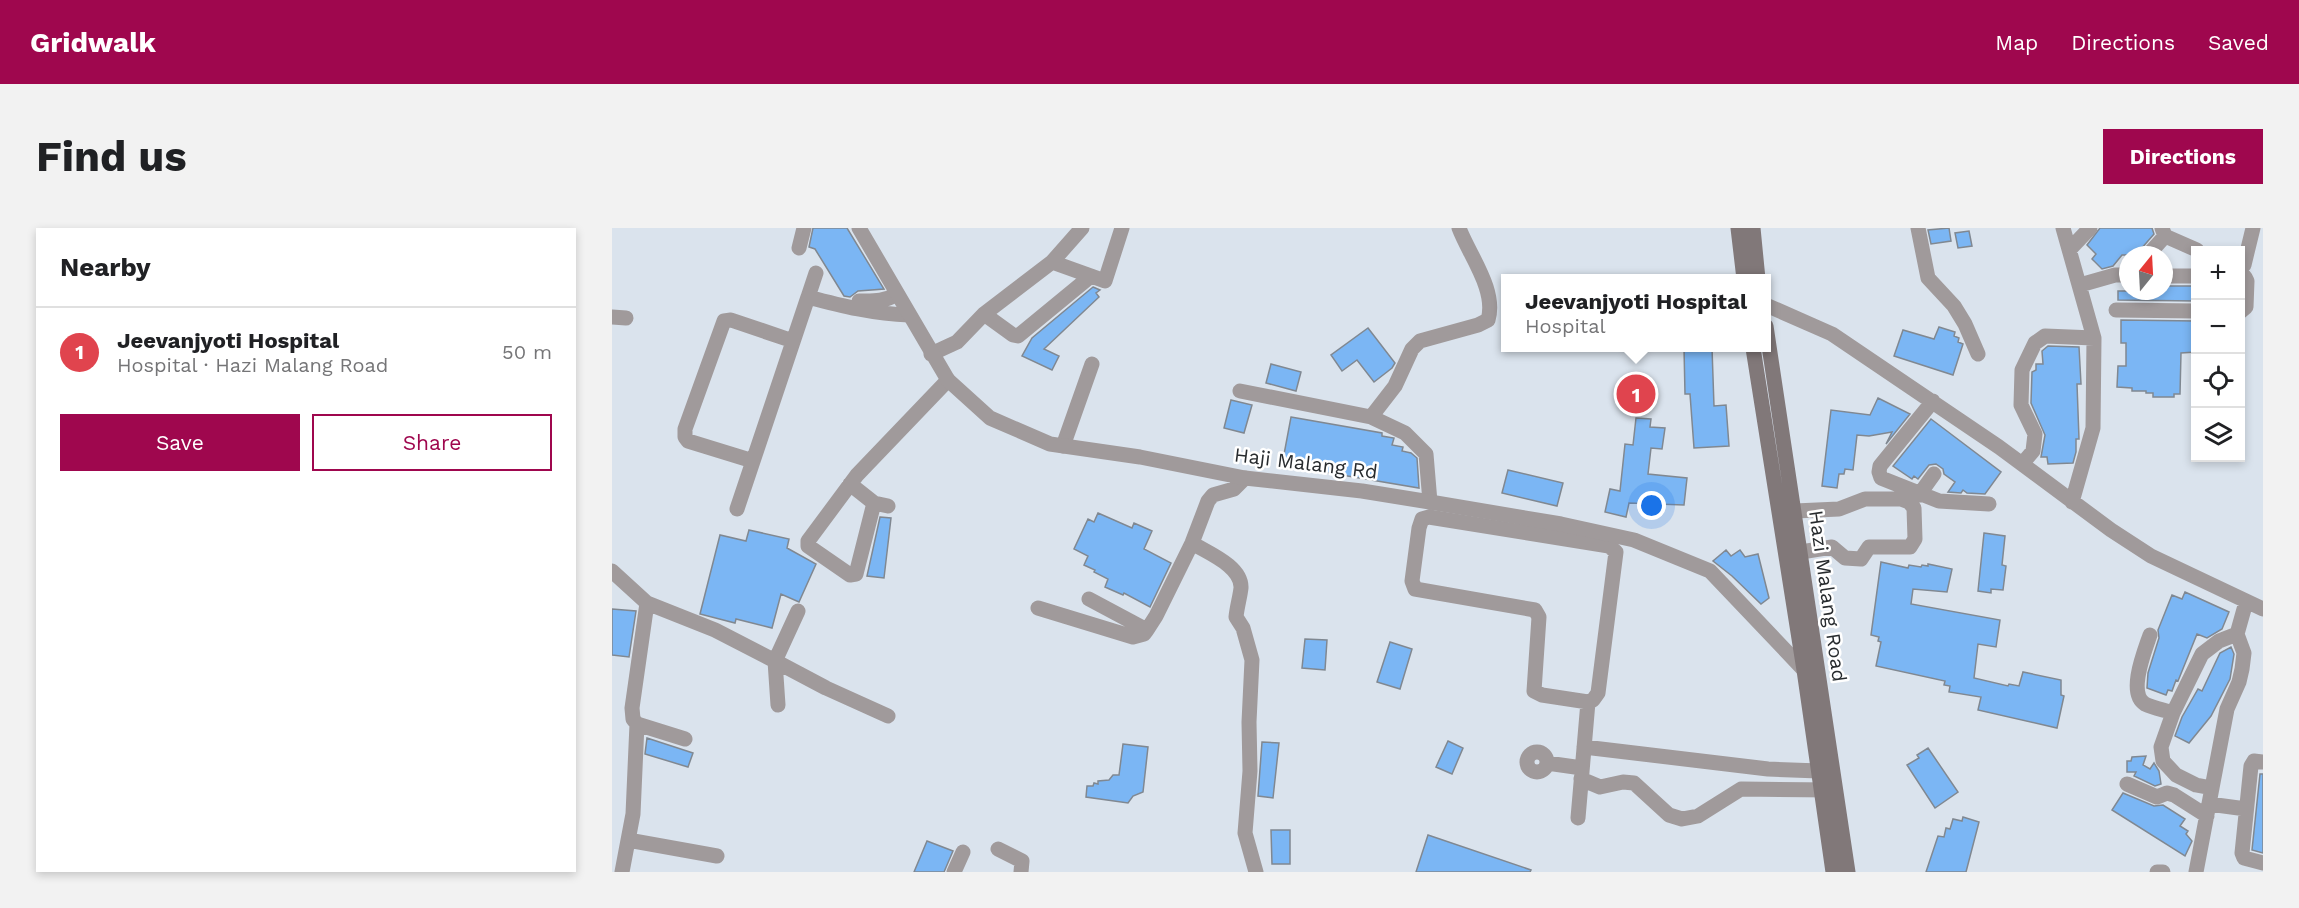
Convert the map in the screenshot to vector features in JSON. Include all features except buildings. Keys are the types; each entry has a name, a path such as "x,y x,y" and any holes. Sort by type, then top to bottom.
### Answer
{"main road":[{"path":"1738,228 1743,274"},
{"path":"1753,228 1758,274"},
{"name":"Hazi Malang Road","path":"1771,351 1801,552 1811,671 1829,790 1848,872"},
{"name":"Hazi Malang Road","path":"1754,352 1808,648"},
{"path":"1759,389 1777,388"},
{"name":"Hazi Malang Road","path":"1811,671 1819,771 1829,790 1833,872"}],"street":[{"path":"799,248 804,228"},
{"name":"Haji Malang Rd","path":"859,228 948,380 990,418 1050,444 1140,457 1245,478 1362,491 1430,502 1561,524 1634,540 1710,571 1811,671"},
{"path":"931,354 957,342 984,314 1052,262 1082,228"},
{"path":"1052,262 1105,281 1122,228"},
{"path":"1371,417 1395,386 1412,349 1420,341 1478,325 1488,320 1491,310 1486,286 1459,228"},
{"path":"1918,228 1928,278 1954,306 1978,354"},
{"path":"2063,228 2094,338 2093,428 2072,501"},
{"path":"2070,249 2090,228"},
{"path":"2245,261 2253,228"},
{"path":"2154,246 2164,232 2191,247"},
{"path":"737,509 816,273"},
{"path":"2080,285 2119,275"},
{"path":"984,314 1018,336 1090,276"},
{"path":"2173,276 2191,276"},
{"path":"2245,277 2247,281 2245,308"},
{"path":"859,301 879,301 897,294"},
{"path":"808,297 889,315 909,315"},
{"path":"1771,307 1832,334 1932,401 2111,530 2151,556 2254,605 2237,634 2219,641 2202,654 2163,739 2163,760 2176,776 2196,785 2209,803"},
{"path":"2116,310 2191,311"},
{"path":"753,461 688,441 684,433 685,429 724,321 731,320 793,341"},
{"path":"2022,464 2033,451 2035,434 2021,405 2022,370 2035,343 2045,336 2094,338"},
{"path":"1063,446 1092,364"},
{"path":"850,484 881,505 858,573 850,575 807,544 850,484 948,380"},
{"path":"1240,390 1371,417 1405,433 1426,454 1430,502"},
{"path":"1932,401 1884,461 1879,472 1881,478 1939,501 1989,504"},
{"path":"1919,495 1935,474"},
{"path":"1038,608 1133,637 1144,634 1156,616 1192,543 1208,501 1213,495 1233,489 1245,478"},
{"path":"1795,511 1839,509 1865,499 1901,499 1909,502 1914,508 1915,539 1910,547 1869,547 1861,559 1845,558 1832,547 1801,552"},
{"path":"1429,517 1609,546 1614,549 1617,557 1598,693 1593,700 1588,702 1542,695 1534,691 1539,617 1535,610 1415,589 1412,581 1422,519 1429,517"},
{"path":"1192,543 1232,568 1239,576 1241,586 1236,617 1243,628 1252,660 1249,722 1250,771 1245,833 1256,872"},
{"path":"612,571 647,603 716,630 826,688 888,716"},
{"path":"1089,599 1147,630"},
{"path":"647,603 632,708 633,719 637,723 685,739"},
{"path":"777,705 775,661 798,610"},
{"path":"2196,872 2227,709 2242,669 2244,653 2237,634"},
{"path":"2150,635 2137,681 2139,698 2145,704 2173,713"},
{"path":"1578,818 1588,702"},
{"path":"622,872 633,814 637,723"},
{"path":"1584,747 1768,769 1819,771"},
{"path":"2263,762 2254,761 2251,766 2242,856 2263,863"},
{"path":"1547,763 1582,773 1600,787 1623,782 1634,783 1669,815 1682,819 1698,816 1741,789 1829,790"},
{"path":"2127,784 2157,797 2167,793 2246,809"},
{"path":"628,840 717,856"},
{"path":"998,849 1022,861 1020,872"},
{"path":"954,872 963,852"},
{"path":"2157,872 2163,872"}],"place":[{"name":"Jeevanjyoti Hospital","path":"1636,394"}]}
